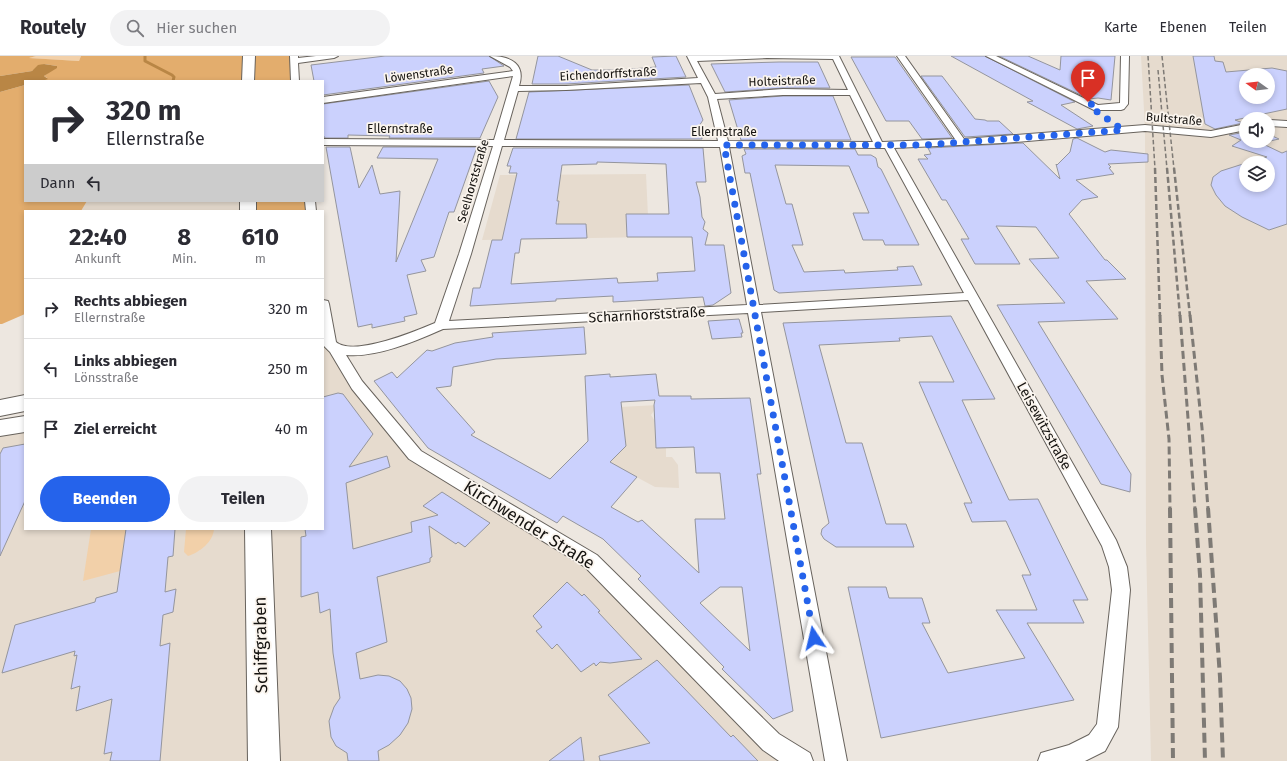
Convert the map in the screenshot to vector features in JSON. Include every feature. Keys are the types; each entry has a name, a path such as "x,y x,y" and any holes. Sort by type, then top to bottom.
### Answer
{"street":[{"path":"248,80 249,56"},
{"path":"295,80 294,59 334,56"},
{"path":"494,56 513,65 518,73"},
{"path":"835,56 692,58 712,97 724,145 836,761"},
{"name":"Leisewitzstraße","path":"835,56 853,93 972,296 1110,545 1118,567 1121,590 1107,727 1097,742 1071,756 1049,761"},
{"path":"901,56 961,142"},
{"path":"990,56 1100,112 1120,107 1124,104 1125,56"},
{"name":"Seelhorststraße","path":"441,325 465,254 518,73"},
{"name":"Löwenstraße","path":"324,100 518,73"},
{"name":"Eichendorffstraße","path":"513,89 566,88 704,80"},
{"name":"Holteistraße","path":"712,97 783,92 853,93"},
{"path":"1114,123 1123,130"},
{"path":"1275,123 1287,124"},
{"name":"Bultstraße","path":"1123,130 1145,128 1202,134 1239,128"},
{"name":"Ellernstraße","path":"324,142 884,145 961,142 1123,130"},
{"name":"Scharnhorststraße","path":"332,347 348,352 387,346 406,340 441,325 754,310 972,296"},
{"path":"324,309 332,347"},
{"name":"Kirchwender Straße","path":"332,347 357,385 415,455 591,561 771,742 785,752 802,761"},
{"path":"0,408 24,403"},
{"path":"0,428 24,424"},
{"name":"Schiffgraben","path":"258,530 264,761"}],"shaded area":[{"path":"0,56 36,56 29,58 79,61 81,56 294,56 295,80 43,80 47,78 44,76 57,66 44,64 32,71 0,76"},
{"path":"36,56 81,56 79,61 28,58"},
{"path":"1141,56 1287,56 1287,761 1151,761 1146,544 1145,128"},
{"path":"44,64 57,66 57,68 44,76 48,79 24,80 24,85 0,92 0,76 32,71 38,65"},
{"path":"24,85 24,202 86,202 82,210 24,210 24,314 2,324 0,324 0,92"},
{"path":"646,174 649,237 482,240 500,175"},
{"path":"86,202 248,202 248,210 82,210"},
{"path":"248,202 310,202 311,210 248,210"},
{"path":"329,344 415,455 591,561 802,761 0,761 0,428 24,424 24,530 324,530 324,346"},
{"path":"658,405 651,415 655,421 656,448 666,448 666,457 672,457 678,465 679,488 655,487 603,459 620,407"},
{"path":"91,530 126,530 120,571 83,581"},
{"path":"186,530 214,530 211,538 205,546 197,552 188,556 184,552"}],"building":[{"path":"385,56 489,56 504,66 482,69 484,73 324,95 324,80 314,80 311,65"},
{"path":"538,56 558,56 592,70 619,70 656,67 652,57 676,56 686,77 566,84 532,84"},
{"path":"951,56 985,56 1075,102 1061,105 1093,126 1077,129 1027,102 1033,101"},
{"path":"999,56 1028,56 1060,70 1061,56 1115,56 1111,100 1098,98 1089,99"},
{"path":"1193,56 1214,56 1215,61 1223,62 1226,72 1239,71 1239,104 1275,104 1275,69 1287,71 1287,109 1273,112 1239,112 1239,119 1235,120 1239,122 1239,124 1215,129 1205,124"},
{"path":"851,57 895,57 952,138 922,139 909,121 886,121"},
{"path":"818,62 830,88 783,88 725,92 711,64"},
{"path":"921,76 942,76 975,119 999,121 1013,134 965,137"},
{"path":"489,81 498,97 480,138 389,138 390,136 348,135 348,138 325,138 324,104"},
{"path":"689,85 703,120 699,126 701,128 702,139 516,139 529,92"},
{"path":"783,96 833,96 851,140 741,140 729,100"},
{"path":"1239,133 1239,139 1229,135"},
{"path":"1077,138 1105,152 1111,150 1148,154 1148,162 1108,164 1111,167 1109,168 1114,174 1076,180 1098,197 1082,200 1069,214 1105,260 1107,260 1126,279 1086,281 1118,319 1038,322 1131,474 1130,492 1101,484 997,305 1065,303 1029,259 1059,258 1036,227 996,226 1020,264 975,264 961,239 969,239 946,200 942,200 918,159 928,159 924,155 931,154 928,148 1023,143 1060,179 1056,164 1057,165 1070,152 1073,139"},
{"path":"1239,141 1239,148 1272,148 1282,153 1287,151 1287,224 1269,230 1242,217 1225,206 1216,195 1211,185 1213,177 1221,171 1239,165 1239,192 1275,192 1275,156 1264,156 1232,146"},
{"path":"326,147 350,147 359,188 372,165 380,194 400,191 396,262 438,159 377,158 383,147 477,147 454,212 449,212 434,257 421,260 426,271 407,275 417,314 404,317 405,321 372,328 372,324 358,327"},
{"path":"513,148 703,148 706,182 696,182 700,197 702,217 705,222 703,229 708,233 705,245 724,245 731,293 713,305 705,306 703,297 613,302 613,296 470,306 473,288 480,288 492,240 502,240 517,173 509,173 511,166 507,166","holes":["597,162 666,164 669,214 626,214 627,237 692,237 695,271 657,273 658,281 618,283 617,278 511,284 515,253 519,253 521,239 587,238 586,224 556,224 559,201 557,201 562,165 597,164"]},
{"path":"744,149 855,149 858,155 871,155 876,158 878,167 881,169 919,245 885,245 883,240 863,240 853,213 869,213 849,166 775,165 786,204 792,204 803,245 792,245 804,272 844,270 845,273 898,270 897,267 913,266 922,285 779,293 774,290 750,173 745,173 742,156 746,154"},
{"path":"951,316 995,399 962,400 1009,500 1038,499 1088,600 1073,600 1084,623 1027,623 1074,700 881,738 848,587 886,587 889,598 922,598 930,623 922,623 948,673 1025,658 996,610 1037,610 1022,575 1031,575 1006,521 972,522 964,503 972,503 919,382 954,382 932,336 899,338 900,341 819,345 846,443 862,443 886,524 906,524 914,547 836,547 824,539 821,534 822,529 829,523 783,323"},
{"path":"739,319 743,333 741,333 742,337 712,339 708,321"},
{"path":"584,327 586,354 496,359 453,367 451,386 436,388 475,432 471,435 550,479 588,441 585,376 610,374 610,377 656,374 659,396 691,396 691,399 750,398 761,474 757,474 793,711 773,719 722,669 724,667 638,579 641,576 603,539 563,516 557,523 428,448 374,381 392,372 397,378 427,350 432,351 455,343 493,337 492,333","holes":["655,400 656,448 694,447 696,473 720,473 725,519 695,519 699,573 642,520 638,522 611,507 637,477 610,462 626,446 621,402","720,587 742,587 750,651 700,603"]},
{"path":"338,393 343,394 373,434 349,467 387,456 390,467 346,483 353,549 412,532 411,522 438,515 423,506 442,492 490,523 465,547 458,542 456,544 429,526 432,557 430,558 430,562 377,577 387,642 356,653 360,679 378,675 389,676 400,681 407,689 411,698 412,709 408,723 400,735 389,745 378,751 379,761 348,761 347,753 336,746 331,737 329,721 334,707 340,698 333,653 330,609 320,613 318,592 301,597 301,537 306,536 305,530 324,530 324,397"},
{"path":"24,444 24,503 0,556 0,454 3,448"},
{"path":"126,530 175,530 173,556 168,557 165,592 176,589 173,612 163,615 160,646 170,643 160,761 110,761 112,752 104,754 112,699 76,711 80,686 71,689 77,655 74,656 75,651 2,673 15,625 95,602 96,598 117,592"},
{"path":"567,582 582,596 584,594 600,611 598,612 642,659 610,663 600,662 596,666 594,663 581,672 557,644 552,649 536,631 542,627 533,616"},
{"path":"657,660 731,737 733,735 758,761 600,761 599,756 650,743 608,695"},
{"path":"581,737 584,761 549,761"}],"waterway":[{"name":"Schiffgraben","path":"145,56 145,61 172,75 174,77 173,80"}],"railway":[{"path":"1148,56 1155,169"},
{"path":"1162,56 1174,169"},
{"path":"1158,70 1167,169"},
{"path":"1155,168 1160,316"},
{"path":"1167,168 1180,316"},
{"path":"1174,168 1190,316"},
{"path":"1160,315 1162,375 1169,439 1170,509"},
{"path":"1180,315 1195,509"},
{"path":"1190,315 1202,428 1208,509"},
{"path":"1170,508 1173,761"},
{"path":"1195,508 1200,575 1205,761"},
{"path":"1208,508 1220,677 1223,761"}],"route":[{"path":"814,638 724,145 924,145 1123,130 1096,111 1095,109 1097,108 1088,102"}]}
